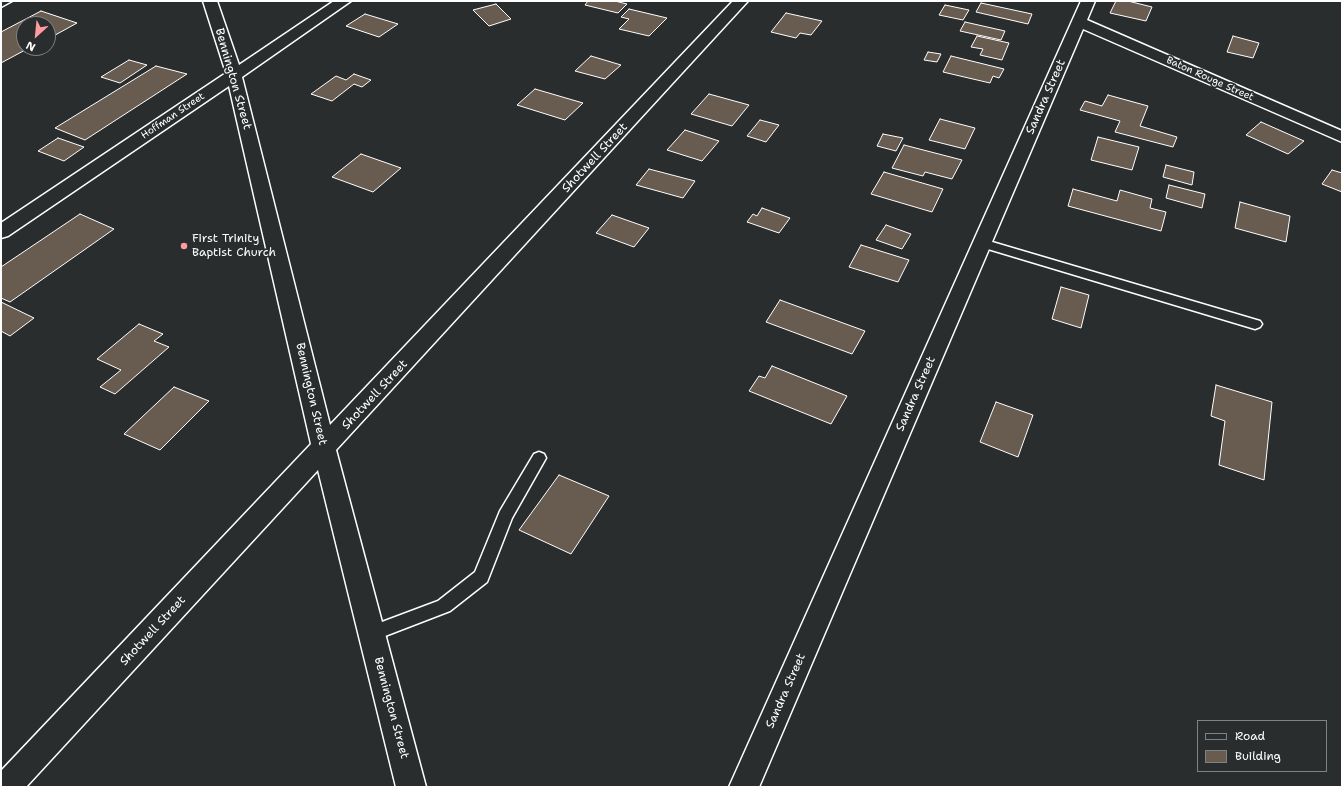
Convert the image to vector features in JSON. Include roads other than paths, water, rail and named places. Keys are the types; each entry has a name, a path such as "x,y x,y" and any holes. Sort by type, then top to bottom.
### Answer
{"street":[{"name":"Bennington Street","path":"210,1 234,75 324,449 412,787"},
{"name":"Hoffman Street","path":"1,232 344,1"},
{"name":"Shotwell Street","path":"6,787 324,449 741,1"},
{"name":"Sandra Street","path":"744,787 1088,1"},
{"name":"Baton Rouge Street","path":"1079,22 1342,137"}],"lane":[{"path":"1,4 7,1"},
{"path":"982,243 1255,324"},
{"path":"372,633 444,606 481,577 505,516 539,458"}],"place":[{"name":"First Trinity Baptist Church","path":"184,246"}]}
